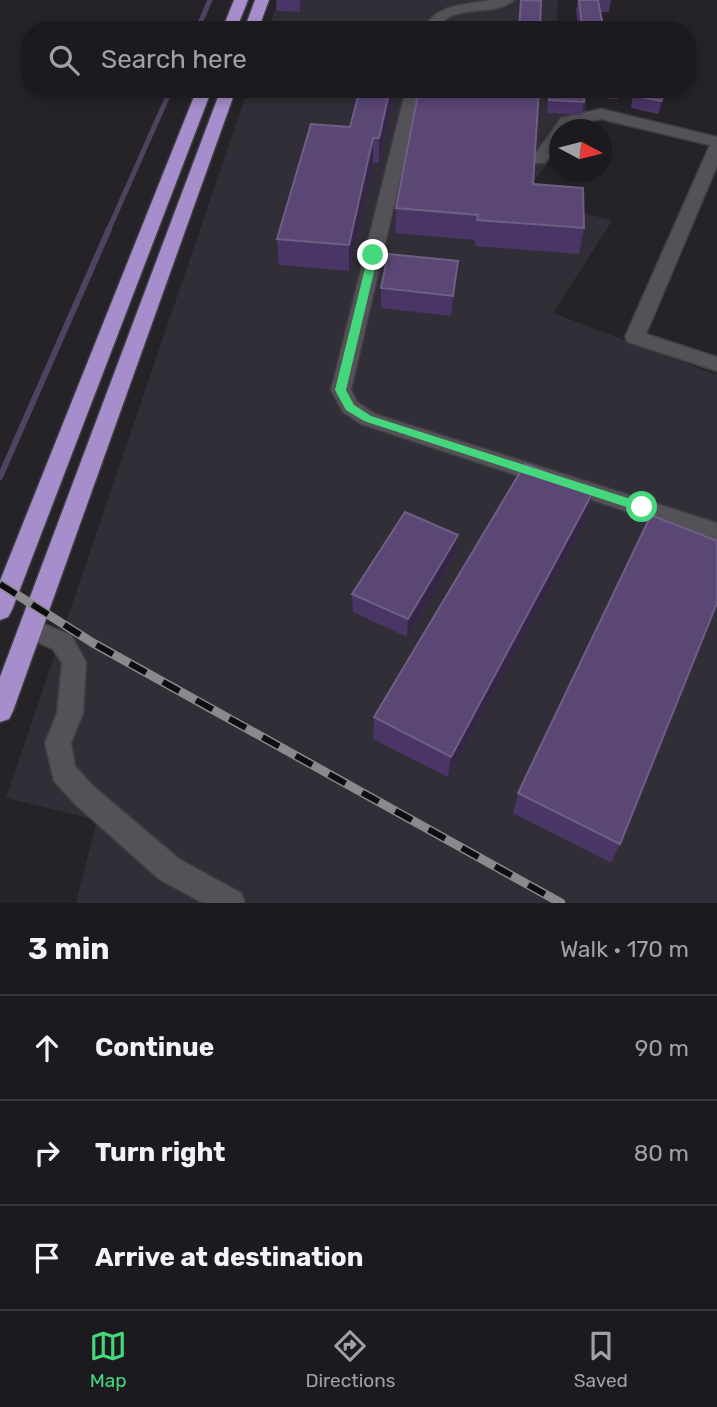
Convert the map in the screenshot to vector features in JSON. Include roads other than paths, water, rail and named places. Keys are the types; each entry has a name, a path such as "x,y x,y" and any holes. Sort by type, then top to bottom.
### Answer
{"highway":[{"path":"233,21 241,0"},
{"path":"254,21 262,0"},
{"path":"0,610 201,98"},
{"path":"0,711 226,98"}],"street":[{"path":"431,21 433,14 444,4 507,0"},
{"path":"412,98 341,390 349,407 368,419 717,531"},
{"path":"576,119 601,114 717,145 635,337 717,364"},
{"path":"539,160 549,146"},
{"path":"30,629 62,642 74,662 70,713 58,743 63,772 85,796 126,828 169,869 232,903"}],"waterway":[{"path":"201,21 210,0"},
{"path":"108,231 167,98"},
{"path":"0,477 109,229"}],"railway":[{"path":"0,584 93,643 561,903"}]}
